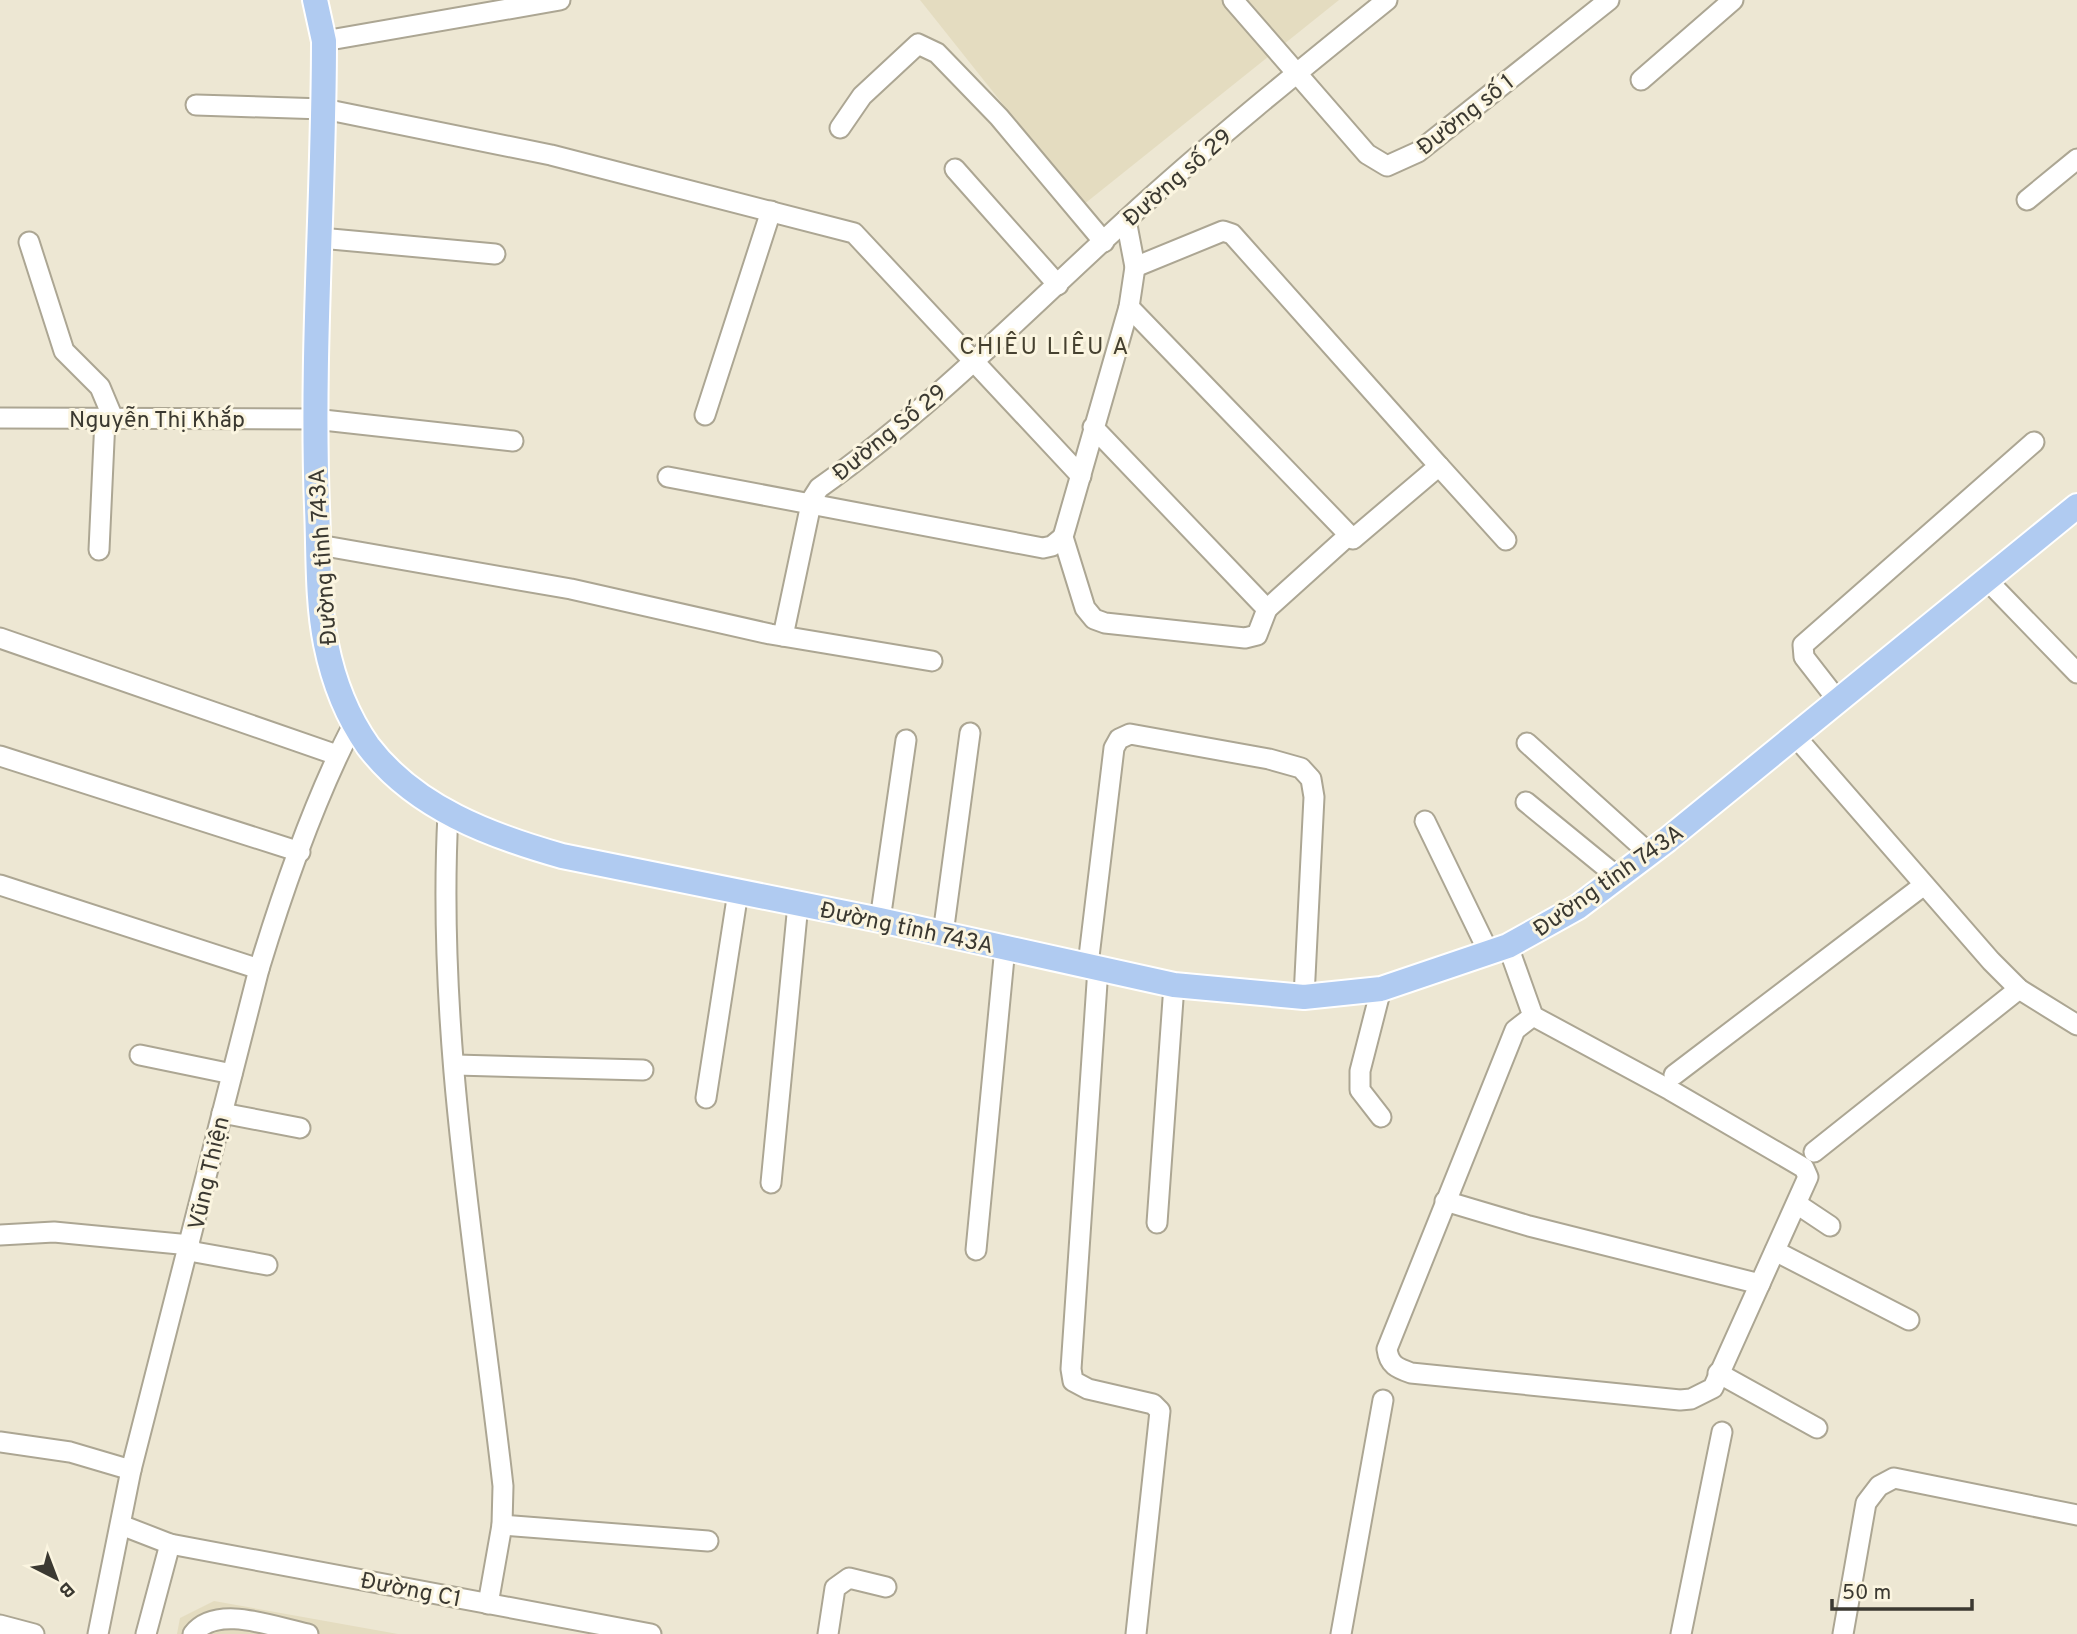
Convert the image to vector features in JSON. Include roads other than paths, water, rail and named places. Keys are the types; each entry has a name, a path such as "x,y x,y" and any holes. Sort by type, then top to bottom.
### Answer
{"main road":[{"name":"Đường tỉnh 743A","path":"315,0 324,41 314,419 325,643 341,696 354,723 388,768 448,814 516,843 562,856 880,920 1174,985 1304,997 1381,989 1499,950 1550,924 1619,878 2077,506"}],"street":[{"path":"324,41 560,0"},
{"path":"1233,0 1296,73"},
{"name":"Đường số 29","path":"975,362 1126,220 1296,73 1387,0"},
{"name":"Đường số 1","path":"1296,73 1367,154 1387,166 1418,152 1609,0"},
{"path":"1642,80 1733,0"},
{"path":"840,128 862,96 918,44 937,53 999,117 1104,242"},
{"path":"196,105 324,109 551,155 854,233 1081,476"},
{"path":"2027,200 2077,159"},
{"path":"955,169 1058,285"},
{"path":"705,415 771,211"},
{"path":"1126,220 1135,267 1129,307 1063,537 1085,608 1094,619 1105,623 1245,638 1257,635 1267,609 1349,536"},
{"path":"1135,267 1223,231 1232,234 1506,540"},
{"path":"320,238 495,254"},
{"path":"29,242 64,351 100,387 109,419 99,550"},
{"path":"1129,307 1355,540 1439,466"},
{"name":"Đường Số 29","path":"810,506 819,488 871,451 975,362"},
{"name":"Nguyễn Thị Khắp","path":"0,418 314,419 513,440"},
{"path":"1093,428 1267,609"},
{"path":"1839,702 1804,657 1803,645 2034,442"},
{"path":"668,477 1043,548 1052,546 1063,537"},
{"path":"783,636 810,506"},
{"path":"319,545 571,589 783,636 932,662"},
{"path":"1987,580 2077,673"},
{"path":"0,638 337,755"},
{"name":"Vũng Thiện","path":"98,1634 131,1470 190,1248 259,969 337,755 354,723"},
{"path":"943,934 970,733"},
{"path":"1136,1634 1160,1411 1153,1404 1088,1389 1073,1381 1071,1369 1093,967 1114,748 1119,739 1130,734 1269,759 1301,768 1311,779 1314,797 1304,997"},
{"path":"1795,736 1924,885 2019,989 2077,1025"},
{"path":"880,920 906,740"},
{"path":"1527,743 1650,854"},
{"path":"0,756 300,852"},
{"path":"1526,802 1619,878"},
{"path":"448,814 446,905 456,1065 503,1486 502,1525 488,1604"},
{"path":"1425,821 1499,950 1533,1016 1670,1090 1804,1168 1807,1184 1716,1381 1691,1399 1529,1387 1411,1373 1395,1368 1387,1349 1515,1030 1533,1016"},
{"path":"0,885 259,969"},
{"path":"1674,1075 1924,885"},
{"path":"706,1098 738,892"},
{"path":"771,1183 798,904"},
{"path":"976,1250 1004,947"},
{"path":"1157,1223 1174,985"},
{"path":"1381,989 1360,1071 1360,1090 1381,1117"},
{"path":"1814,1152 2019,989"},
{"path":"140,1055 232,1074"},
{"path":"456,1065 643,1070"},
{"path":"222,1113 300,1128"},
{"path":"1445,1200 1529,1226 1760,1284"},
{"path":"1797,1204 1830,1226"},
{"path":"0,1235 54,1232 190,1248 267,1265"},
{"path":"1775,1251 1909,1320"},
{"path":"1716,1381 1817,1428"},
{"path":"1341,1634 1384,1400"},
{"path":"1681,1634 1722,1432"},
{"path":"0,1442 70,1452 131,1470"},
{"path":"1843,1634 1866,1503 1879,1486 1894,1478 2077,1515"},
{"name":"Đường C1","path":"121,1525 170,1544 488,1604 601,1629 651,1634"},
{"path":"502,1525 708,1541"},
{"path":"146,1634 170,1544"},
{"path":"828,1634 835,1588 849,1578 886,1587"},
{"path":"194,1634 208,1620 222,1618 308,1634"},
{"path":"0,1625 34,1634"}],"district":[{"name":"CHIÊU LIÊU A","path":"1045,346"}]}
